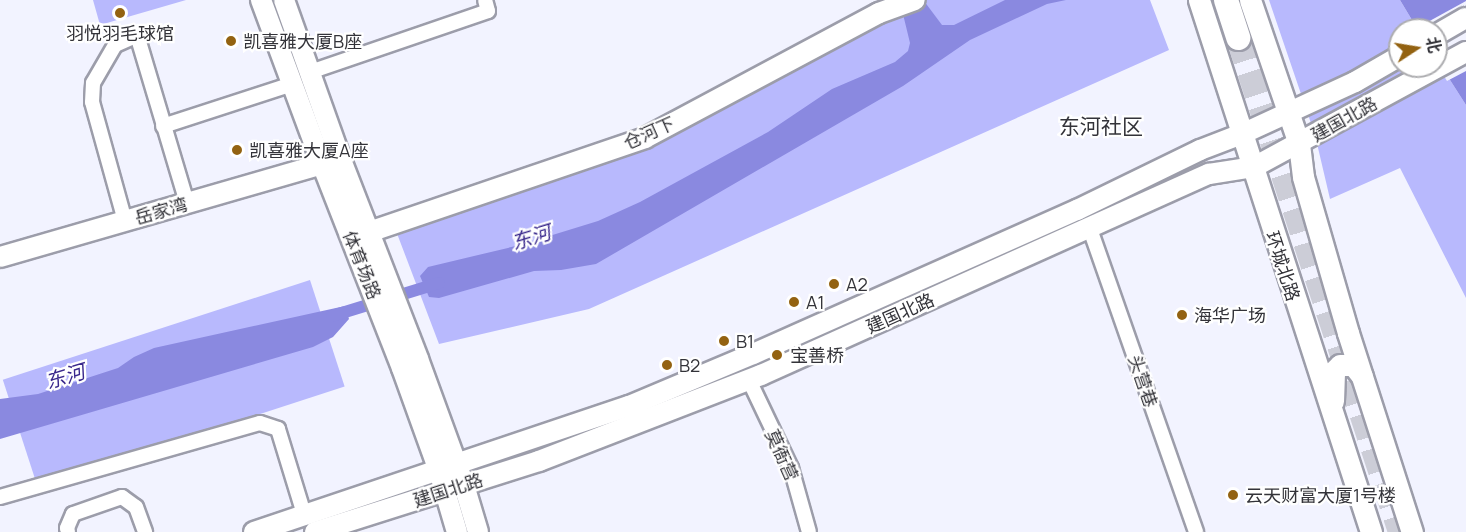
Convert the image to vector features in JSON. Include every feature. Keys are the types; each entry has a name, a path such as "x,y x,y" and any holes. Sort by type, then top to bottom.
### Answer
{"highway":[{"path":"1226,0 1238,38"}],"main road":[{"name":"体育场路","path":"261,0 322,164 370,259 447,467 464,485 478,532"},
{"name":"体育场路","path":"284,0 369,232 370,259"},
{"name":"仓河下","path":"369,232 645,138 879,13 915,0"},
{"name":"环城北路","path":"1199,0 1254,167 1262,203 1371,532"},
{"path":"1250,0 1299,144 1303,177 1362,376 1412,532"},
{"path":"1448,28 1466,18"},
{"name":"建国北路","path":"315,532 550,457 749,380 1209,174 1254,167 1466,52"},
{"name":"建国北路","path":"254,532 630,406 1077,210 1200,150 1242,134 1355,82 1388,63"},
{"name":"岳家湾","path":"0,257 322,164"},
{"path":"1333,417 1334,371 1340,365 1353,365 1362,376"},
{"name":"体育场路","path":"447,467 445,492 456,532"}],"street":[{"path":"310,72 488,11 485,0"},
{"path":"125,221 92,102 93,83 115,45 137,34 187,203"},
{"path":"163,126 292,84"},
{"name":"头营巷","path":"1090,229 1196,532"},
{"name":"莫衙营","path":"749,380 790,468 809,532"},
{"path":"0,497 260,423 278,429 304,514"},
{"path":"68,532 67,528 73,514 122,497 136,507 144,532"}],"shaded area":[{"name":"羽悦羽毛球馆","path":"93,0 186,0 100,25"},
{"path":"915,0 1150,0 1169,50 589,309 439,344 393,223 645,138"},
{"path":"1005,0 1066,0 1047,4 970,40 903,86 596,264 561,270 534,271 439,298 429,297 420,276 428,267 520,245 598,221 640,202 768,132 832,89 895,62 908,51 910,43 902,10 924,1 942,25 954,25"},
{"path":"1269,0 1400,0 1411,18 1388,18 1388,78 1448,77 1466,105 1466,298 1400,168 1330,199 1315,135"},
{"path":"1400,0 1466,0 1466,105 1448,77 1448,18 1411,18"},
{"path":"310,280 345,387 37,486 3,380"},
{"path":"345,306 349,319 333,337 313,347 0,439 0,399 38,394 118,368 134,357 154,348"}],"pier":[{"path":"1466,1 1466,71 1447,81 1445,78 1448,78 1448,18 1435,18"}],"waterway":[{"name":"东河","path":"332,316 439,283"}],"tunnel":[{"path":"1238,38 1400,532"}],"place":[{"name":"羽悦羽毛球馆","path":"120,13"},
{"name":"凯喜雅大厦B座","path":"231,41"},
{"name":"凯喜雅大厦A座","path":"237,150"},
{"name":"A2","path":"834,284"},
{"name":"A1","path":"794,302"},
{"name":"海华广场","path":"1182,315"},
{"name":"B1","path":"724,341"},
{"name":"宝善桥","path":"777,355"},
{"name":"B2","path":"667,365"},
{"name":"云天财富大厦1号楼","path":"1233,495"}],"district":[{"name":"东河社区","path":"1101,126"}]}
